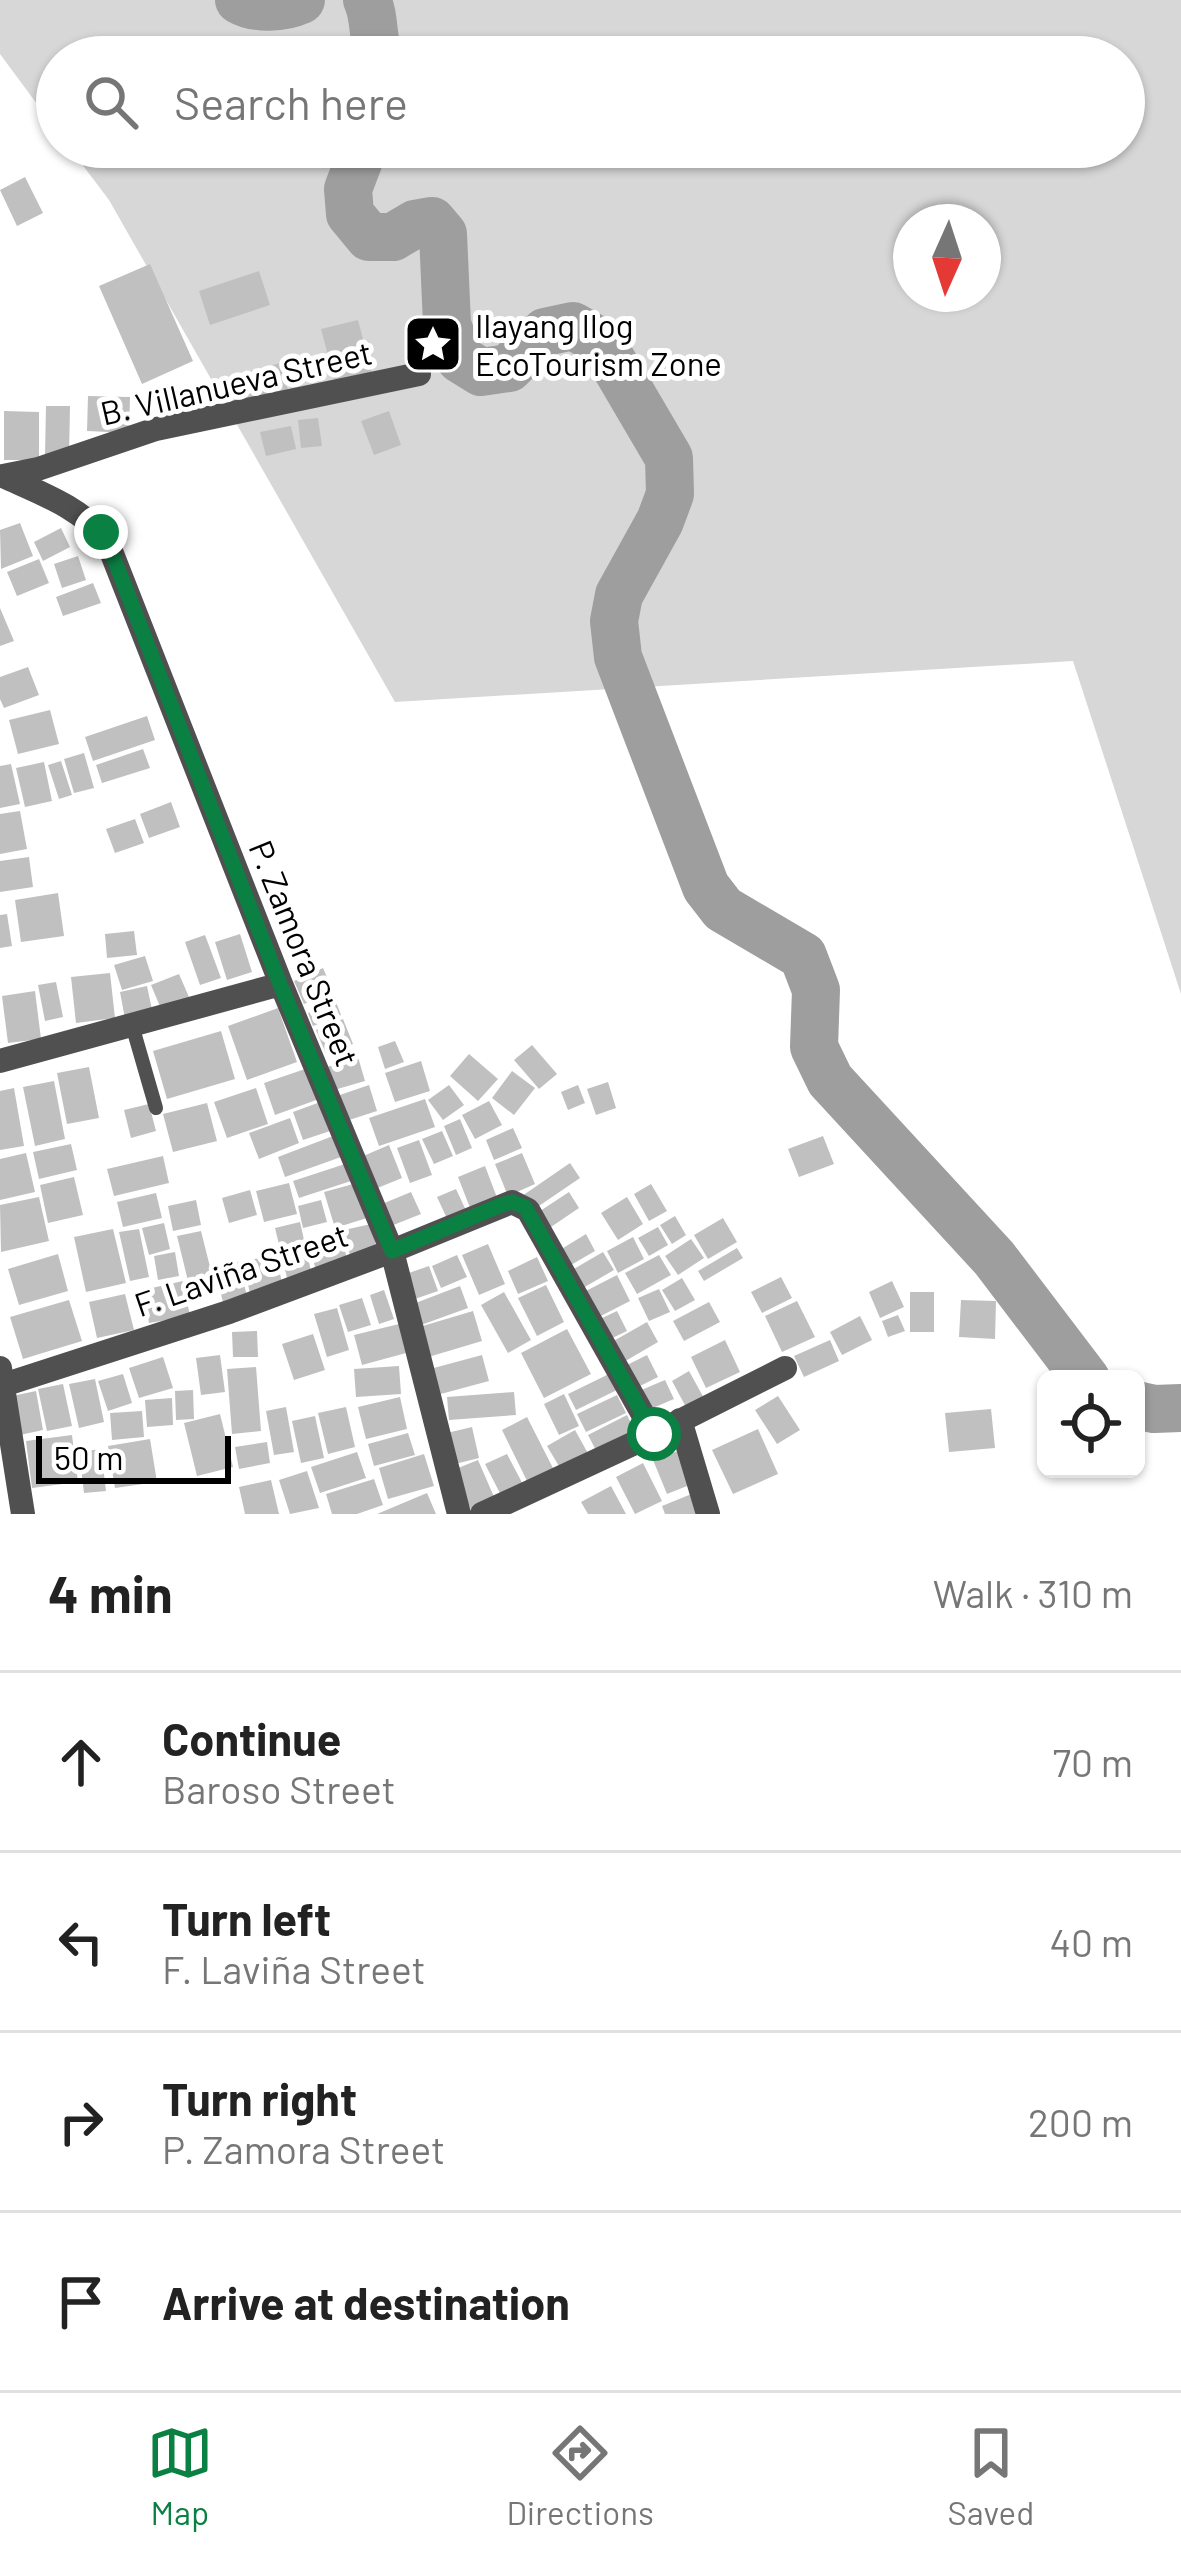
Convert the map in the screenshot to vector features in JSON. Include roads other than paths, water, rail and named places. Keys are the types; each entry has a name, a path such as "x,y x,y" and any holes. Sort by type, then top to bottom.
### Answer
{"street":[{"name":"B. Villanueva Street","path":"1,476 38,469 156,429 419,374"},
{"name":"P. Zamora Street","path":"1,476 74,512 107,541 280,984 392,1251 459,1514"},
{"path":"0,1060 280,984"},
{"name":"F. Laviña Street","path":"1,1380 229,1312 512,1202 528,1210 654,1434"},
{"path":"482,1514 785,1369"},
{"path":"1,1380 23,1514"},
{"path":"680,1420 708,1514"}],"lane":[{"path":"132,1025 155,1108"}],"waterway":[{"path":"239,0 270,7 301,0"},
{"path":"367,0 374,36"},
{"path":"356,168 348,189 350,214 369,237 393,237 415,224 432,221 443,234 447,324 460,359 481,372 509,368 545,332 573,326 601,342 669,458 670,494 619,595 614,621 618,657 706,887 723,909 803,956 816,990 814,1047 830,1080 994,1258 1079,1370"},
{"path":"1145,1407 1181,1408"}],"place":[{"name":"Ilayang Ilog EcoTourism Zone","path":"433,344"}]}
